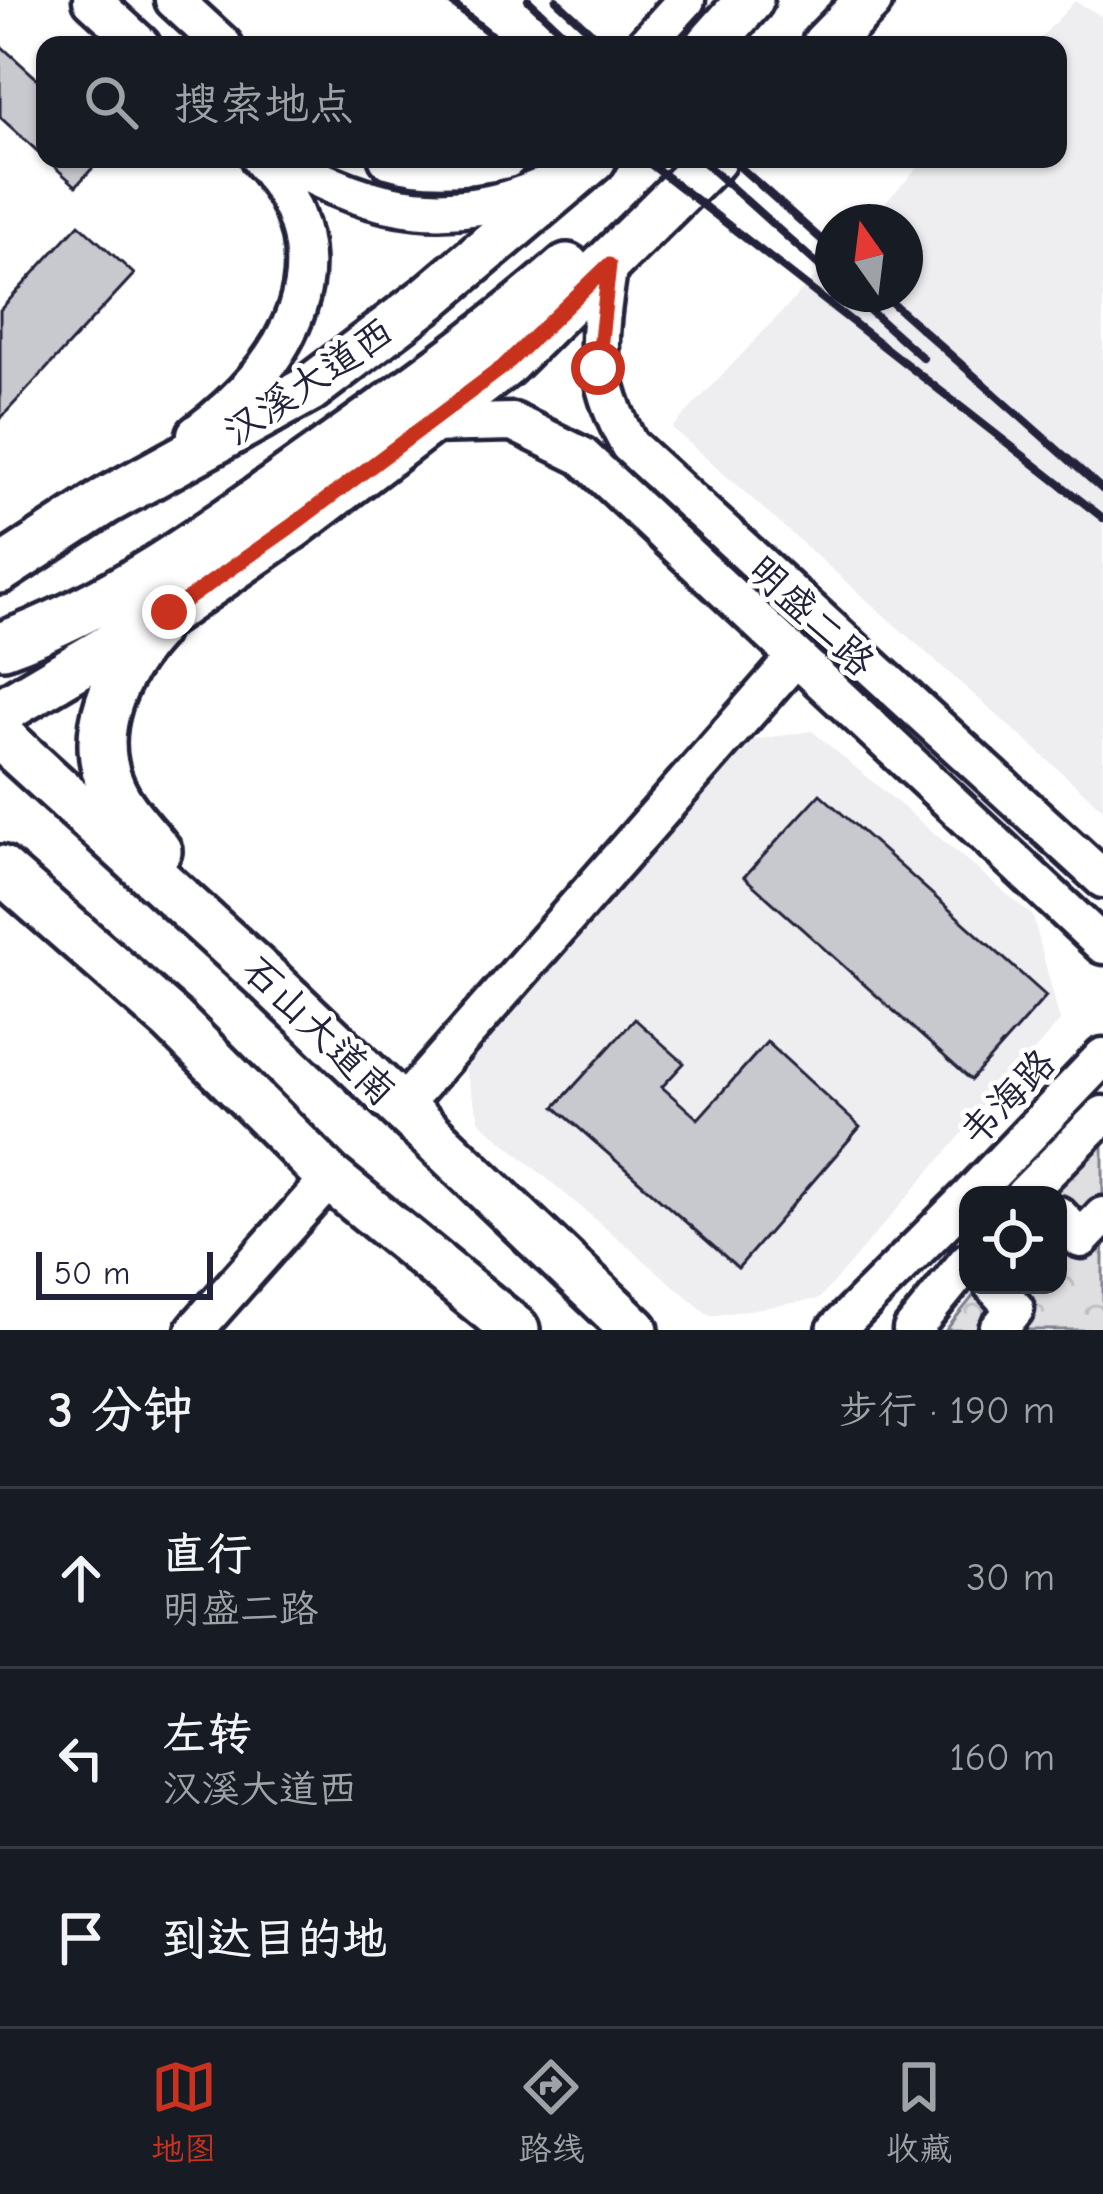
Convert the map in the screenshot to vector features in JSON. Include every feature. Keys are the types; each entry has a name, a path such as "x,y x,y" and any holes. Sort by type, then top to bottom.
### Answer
{"main road":[{"path":"718,36 750,0"},
{"name":"汉溪大道西","path":"0,570 106,501 309,389 429,298 582,168"},
{"path":"3,645 94,607 250,506 414,389 536,294 680,168"},
{"path":"0,712 169,612 503,367 704,168"},
{"path":"169,612 119,674 103,730 111,788 128,815 269,981"},
{"name":"石山大道南","path":"0,736 269,981 626,1322"},
{"path":"0,869 172,1020 330,1178 515,1330"},
{"path":"0,886 63,923"}],"street":[{"path":"92,0 131,36"},
{"path":"174,0 213,36"},
{"path":"653,36 686,0"},
{"path":"106,501 246,394 291,328 303,291 299,223 265,168"},
{"path":"302,168 362,197 431,212 499,202 577,168"},
{"name":"明盛二路","path":"609,265 598,368 610,410 628,445 1103,879"},
{"name":"明盛二路","path":"428,424 513,422 582,456 1103,945"},
{"path":"400,1107 795,658"},
{"name":"韦海路","path":"980,1186 1103,1057"},
{"path":"1038,1186 1103,1115"},
{"path":"195,1330 330,1178"},
{"name":"韦海路","path":"836,1330 959,1208"},
{"path":"926,1243 919,1283 929,1292 958,1275"},
{"path":"912,1330 958,1275"},
{"path":"626,1322 660,1330"}],"shaded area":[{"path":"1075,1 1103,17 1103,809 672,428 815,277 815,312 923,312 923,204 884,204 918,168 1067,168 1067,36 1042,36"},
{"path":"812,731 1033,916 1060,1021 819,1299 710,1316 480,1122 464,1066 752,740"}],"green space":[{"path":"1103,1135 1103,1330 946,1330 975,1294 1067,1294 1067,1186 1057,1186"}],"building":[{"path":"0,45 36,78 36,150 0,117"},
{"path":"56,168 93,168 76,186"},
{"path":"79,224 134,274 0,419 0,310"},
{"path":"820,794 1046,996 971,1080 744,877"},
{"path":"635,1019 684,1063 662,1087 698,1119 767,1042 860,1127 738,1268 555,1107"}],"railway":[{"path":"448,0 493,36"},
{"path":"528,0 566,36"},
{"path":"556,0 595,36"},
{"path":"656,168 1103,518"},
{"path":"710,168 815,262"},
{"path":"741,168 815,234"},
{"path":"871,312 923,358"},
{"path":"902,312 1103,490"}],"route":[{"path":"169,612 503,367 609,265 598,368"}]}
